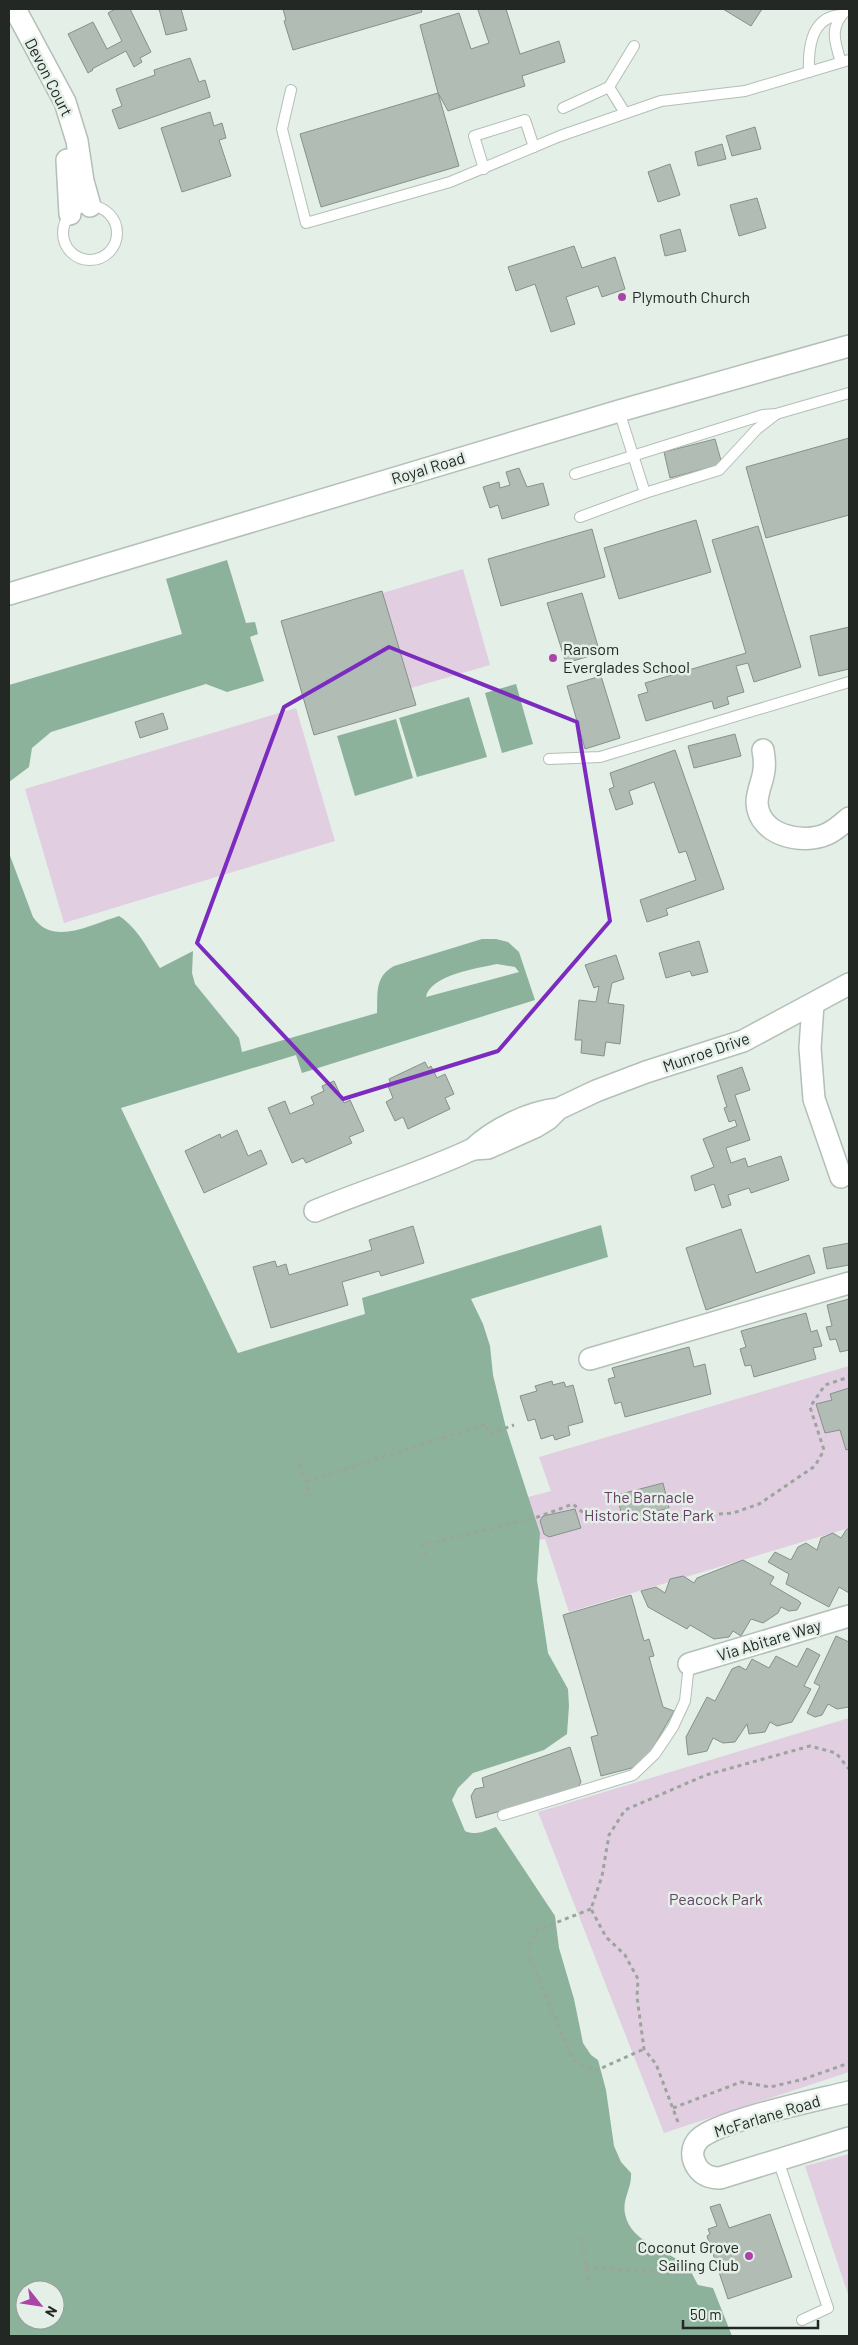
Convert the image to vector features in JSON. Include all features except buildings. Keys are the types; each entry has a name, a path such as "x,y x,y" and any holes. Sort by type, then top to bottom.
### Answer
{"street":[{"name":"Devon Court","path":"15,9 66,102 77,140 83,181 90,206"},
{"name":"Devon Court","path":"9,25 46,93 57,119 67,156 70,214"},
{"name":"Royal Road","path":"9,594 619,411 849,346"},
{"path":"763,750 765,768 758,791 757,805 760,815 768,826 780,834 793,838 820,836 837,828 849,818"},
{"name":"Munroe Drive","path":"315,1211 350,1196 429,1169 473,1149 485,1138 541,1111 558,1109 596,1091 646,1072 743,1041 849,984"},
{"path":"813,1004 810,1048 814,1099 841,1178"},
{"path":"590,1359 849,1283"},
{"name":"Via Abitare Way","path":"689,1664 849,1616"},
{"name":"McFarlane Road","path":"849,2092 720,2127 698,2140 693,2151 693,2160 698,2169 712,2178 720,2178 849,2138"}],"lane":[{"path":"291,90 282,129 306,223 450,182 534,147 661,101 745,91 845,61 835,46 834,28 844,12"},
{"path":"809,72 809,47 817,27 831,15 844,12"},
{"path":"563,108 609,87 634,46"},
{"path":"609,87 625,114"},
{"path":"484,169 474,136 525,120 534,147"},
{"path":"90,206 107,212 116,226 115,243 104,256 96,260 78,258 66,247 63,230 70,214 83,207 90,206"},
{"path":"575,474 763,415 776,414 849,393"},
{"path":"619,411 645,493"},
{"path":"580,517 645,493 720,470 757,429 776,414"},
{"path":"548,759 600,756 849,682"},
{"path":"503,1815 633,1775 655,1754 673,1727 685,1701 689,1664"},
{"path":"778,2160 828,2308 802,2320"}],"path":[{"path":"424,1555 422,1545 535,1518 573,1504 594,1522 733,1513 759,1504 815,1466 824,1450 810,1407 825,1385 849,1377"},
{"path":"306,1482 486,1424 489,1434 514,1425"},
{"path":"300,1464 310,1496"},
{"path":"678,2122 656,2064 644,2049 638,1998 638,1979 624,1955 606,1937 591,1909 602,1876 609,1835 625,1810 706,1775 810,1746 836,1753 849,1769"},
{"path":"591,1909 537,1930 527,1951 573,2060 595,2071 644,2049"},
{"path":"673,2108 741,2082 770,2087 804,2079 849,2063"},
{"path":"581,2238 589,2284"},
{"path":"586,2266 692,2275"}],"highlighted area":[{"path":"389,647 577,722 610,921 498,1051 343,1099 197,943 284,707"}],"green space":[{"path":"463,569 490,665 411,688 383,593"},
{"path":"296,708 335,841 64,923 25,789"},
{"name":"The Barnacle Historic State Park","path":"849,1366 849,1528 569,1612 545,1539 539,1540 524,1498 551,1491 539,1457"},
{"name":"Peacock Park","path":"849,1718 849,2072 664,2133 538,1812"},
{"path":"849,2154 849,2297 805,2166"}],"shaded area":[{"path":"227,560 246,623 255,622 258,634 250,637 264,681 227,692 206,684 51,732 32,748 29,767 9,782 9,685 182,634 166,579"},
{"path":"516,684 533,744 502,753 485,693"},
{"path":"469,697 487,757 417,777 399,718"},
{"path":"396,719 413,778 355,796 337,736"},
{"path":"9,853 33,917 41,926 51,931 73,931 119,916 137,933 160,968 193,951 192,973 195,984 239,1038 242,1052 377,1013 380,981 383,975 394,966 482,939 496,939 508,942 519,952 535,1000 302,1073 296,1055 121,1108 238,1353 365,1314 362,1298 601,1225 608,1257 471,1299 483,1324 490,1346 493,1375 506,1428 540,1533 537,1580 548,1653 568,1689 569,1706 567,1734 544,1750 473,1773 458,1788 452,1800 465,1831 476,1833 496,1827 555,1916 559,1948 574,1999 583,2043 591,2055 598,2060 606,2090 614,2146 621,2162 631,2173 624,2208 629,2224 643,2239 680,2261 688,2268 698,2285 713,2288 732,2336 9,2336","holes":["497,964 515,967 519,972 426,997 429,989 436,983 467,970"]}],"place":[{"name":"Plymouth Church","path":"622,297"},
{"name":"Ransom Everglades School","path":"553,658"},
{"name":"Coconut Grove Sailing Club","path":"749,2256"}]}
